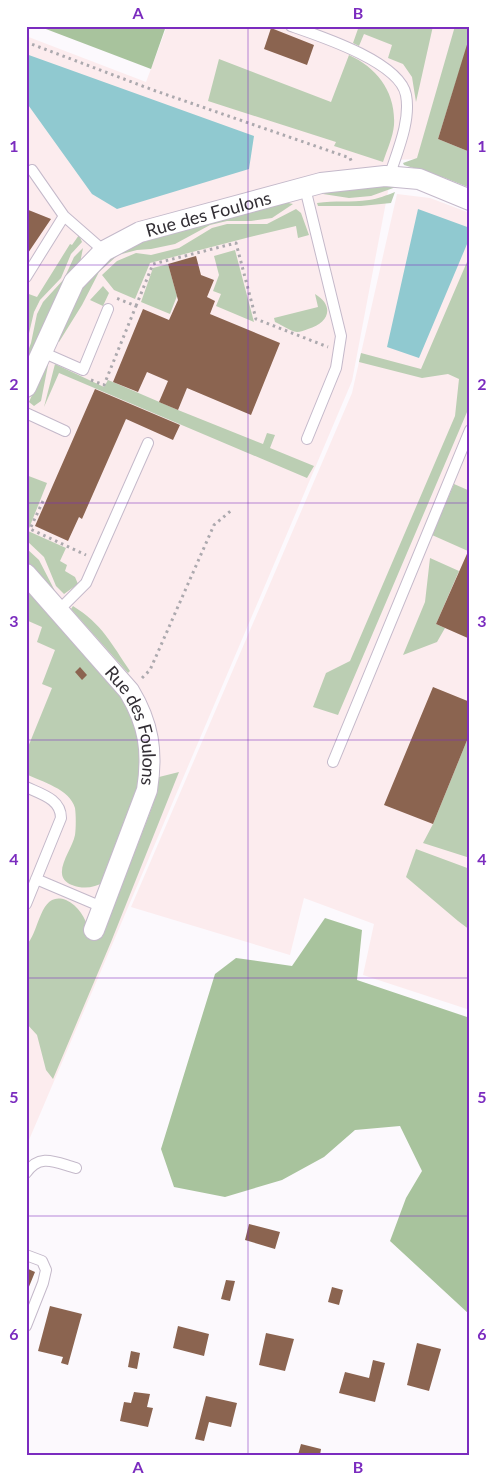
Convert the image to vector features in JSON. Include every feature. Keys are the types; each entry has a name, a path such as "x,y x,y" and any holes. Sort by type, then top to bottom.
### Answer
{"street":[{"name":"Rue des Foulons","path":"26,387 74,282 104,251 140,232 321,183 389,177 419,179 470,200"},
{"name":"Rue des Foulons","path":"26,574 129,691 140,709 146,725 150,773 147,790 94,930"}],"lane":[{"path":"291,26 315,30 385,67 400,83 406,94 406,114 389,177"},
{"path":"32,170 64,216 104,251"},
{"path":"305,188 341,336 336,368 307,439"},
{"path":"26,277 64,216"},
{"path":"42,352 83,370 108,309"},
{"path":"26,413 65,431"},
{"path":"333,762 470,430"},
{"path":"59,610 86,583 148,443"},
{"path":"26,787 52,799 61,812 26,904"},
{"path":"36,879 102,907"},
{"path":"26,1173 32,1164 41,1160 49,1160 76,1168"},
{"path":"26,1254 42,1261 46,1270 43,1283 27,1320"}],"path":[{"path":"26,42 153,90 350,158 357,180"},
{"path":"83,370 81,375 104,386 153,264 236,242 254,301 256,319 338,351"},
{"path":"108,309 114,297 136,306"},
{"path":"43,501 30,529 97,560"},
{"path":"129,691 150,670 214,525 233,509"}],"shaded area":[{"path":"167,26 470,26 470,181 417,159 394,160 352,381 26,1147 26,36 146,82"},
{"path":"397,194 430,198 470,213 470,1010 363,975 374,924 304,898 290,955 131,907 352,393"}],"green space":[{"path":"38,26 166,26 151,69"},
{"path":"359,26 433,26 416,102 412,77 403,64 388,58 392,45 364,34 359,46 353,43"},
{"path":"455,26 470,26 470,37 438,139 470,152 470,188 404,165 403,163 417,158"},
{"path":"349,55 359,60 376,74 383,82 392,102 394,125 383,162 334,146 336,142 208,101 219,59 331,102"},
{"path":"377,185 396,187 371,196 349,198 323,194 331,190"},
{"path":"395,192 391,203 361,206 318,206 317,203 369,200"},
{"path":"284,202 293,204 272,218 251,221 227,221 210,225 175,244 118,255 99,272 82,305 59,342 57,339 75,297 90,276 106,261 133,245"},
{"path":"296,209 301,213 309,235 298,238 296,226 150,263 135,299 114,290 102,275 117,261 136,253 151,255 179,248 212,228 227,224 267,224"},
{"path":"79,235 82,242 71,254 61,278 40,300 34,312 26,346 26,293 37,297 70,244 72,245"},
{"path":"83,248 80,263 26,366 26,356 31,343 37,314 43,302 64,279 74,257"},
{"path":"235,250 254,322 216,306 221,294 213,291 219,275 214,256"},
{"path":"470,255 470,405 338,715 313,707 326,673 350,661 455,416 459,379 448,374 422,378 359,362 361,353 421,369"},
{"path":"168,264 177,296 170,314 141,302 153,268"},
{"path":"103,286 109,293 103,306 90,300"},
{"path":"315,294 325,304 327,309 327,314 321,323 297,332 275,322 274,318 318,307"},
{"path":"46,363 48,365 41,401 34,406 29,402"},
{"path":"55,364 104,387 108,380 263,444 267,433 275,435 270,448 314,466 307,478 59,373 44,407"},
{"path":"26,475 47,483 28,531 66,548 60,561 67,565 65,571 75,577 78,584 64,594 56,586 44,557 26,540"},
{"path":"454,484 470,491 470,547 468,551 432,535"},
{"path":"26,548 39,560 56,593 26,561"},
{"path":"430,558 459,571 436,624 445,628 437,642 403,655 425,602"},
{"path":"26,586 117,687 135,724 140,748 140,791 105,882 85,888 72,885 65,881 62,876 62,869 75,835 75,808 72,801 62,791 26,774 26,752 52,688 42,684 55,650 37,642 42,627 26,620"},
{"path":"73,606 99,627 130,671 128,673 71,609"},
{"path":"470,733 470,858 423,843 433,824"},
{"path":"179,772 111,942 53,1079 46,1070 37,1035 26,1023 26,945 31,939 45,907 50,901 57,899 66,900 75,906 89,930 102,937 152,807 159,777"},
{"path":"416,849 470,869 470,930 406,877"},
{"path":"325,918 362,930 357,980 470,1018 470,1332 469,1314 390,1241 406,1198 422,1171 400,1126 355,1130 324,1157 282,1180 225,1197 174,1187 161,1149 215,974 236,958 292,966"}],"water":[{"path":"26,54 254,136 249,169 117,209 92,194 26,102"},
{"path":"418,209 470,228 470,237 419,358 387,347"}],"building":[{"path":"271,28 314,45 307,65 264,49"},
{"path":"470,38 470,152 438,139"},
{"path":"26,209 51,219 28,253 26,252"},
{"path":"196,256 201,275 214,280 207,297 215,301 210,314 280,343 251,415 187,388 178,410 159,402 168,381 147,372 138,392 113,382 143,309 169,320 178,300 168,264"},
{"path":"95,389 180,425 173,440 126,419 82,519 79,517 68,541 35,526"},
{"path":"470,547 470,639 436,624"},
{"path":"80,667 87,675 82,680 75,672"},
{"path":"433,687 470,702 470,733 433,824 384,805"},
{"path":"249,1224 280,1232 275,1249 245,1240"},
{"path":"26,1268 35,1272 26,1294"},
{"path":"226,1280 235,1281 230,1301 221,1299"},
{"path":"332,1287 343,1290 339,1305 328,1302"},
{"path":"50,1306 82,1314 68,1365 61,1363 63,1357 38,1351"},
{"path":"178,1326 209,1334 204,1356 173,1348"},
{"path":"266,1333 294,1339 285,1371 259,1365"},
{"path":"417,1343 441,1349 429,1391 407,1385"},
{"path":"131,1351 140,1353 137,1369 128,1367"},
{"path":"373,1360 385,1363 375,1402 339,1393 345,1372 369,1378"},
{"path":"134,1392 150,1394 147,1407 153,1408 148,1427 120,1421 124,1402 131,1403"},
{"path":"206,1396 237,1403 231,1427 209,1422 204,1441 195,1439"},
{"path":"301,1444 321,1449 320,1455 298,1455"}]}
